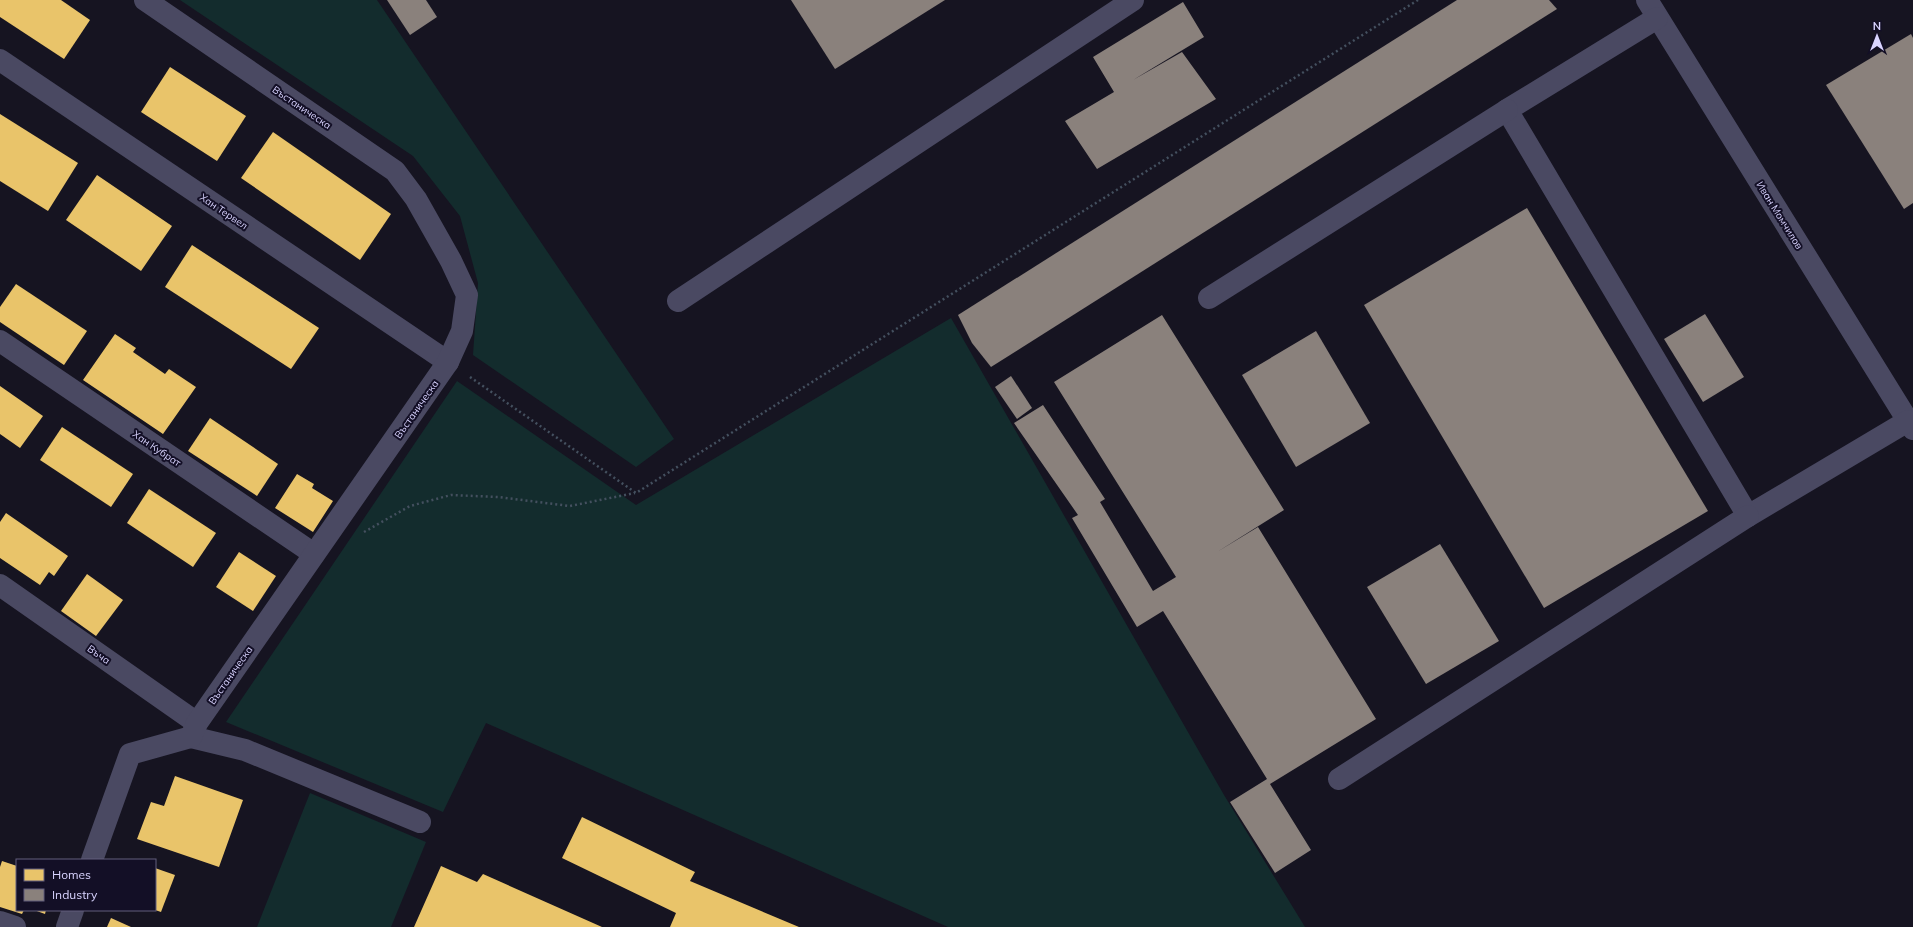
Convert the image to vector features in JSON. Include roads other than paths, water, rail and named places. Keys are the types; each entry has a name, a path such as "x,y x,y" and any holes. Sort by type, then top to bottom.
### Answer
{"street":[{"name":"Въстаническа","path":"145,0 395,171 416,199 451,261 466,295 462,331 448,362 314,554 194,730"},
{"path":"678,301 1133,0"},
{"path":"1209,298 1507,110 1652,9"},
{"name":"Иван Момчилов","path":"1652,9 1910,425"},
{"name":"Хан Тервел","path":"0,60 448,362"},
{"path":"1507,110 1748,516"},
{"name":"Хан Кубрат","path":"0,341 314,554"},
{"path":"1339,779 1748,516 1910,425"},
{"name":"Въча","path":"0,585 194,730"},
{"path":"92,859 130,754 194,730 420,822"},
{"path":"67,927 73,911"},
{"path":"0,922 15,927"}]}
